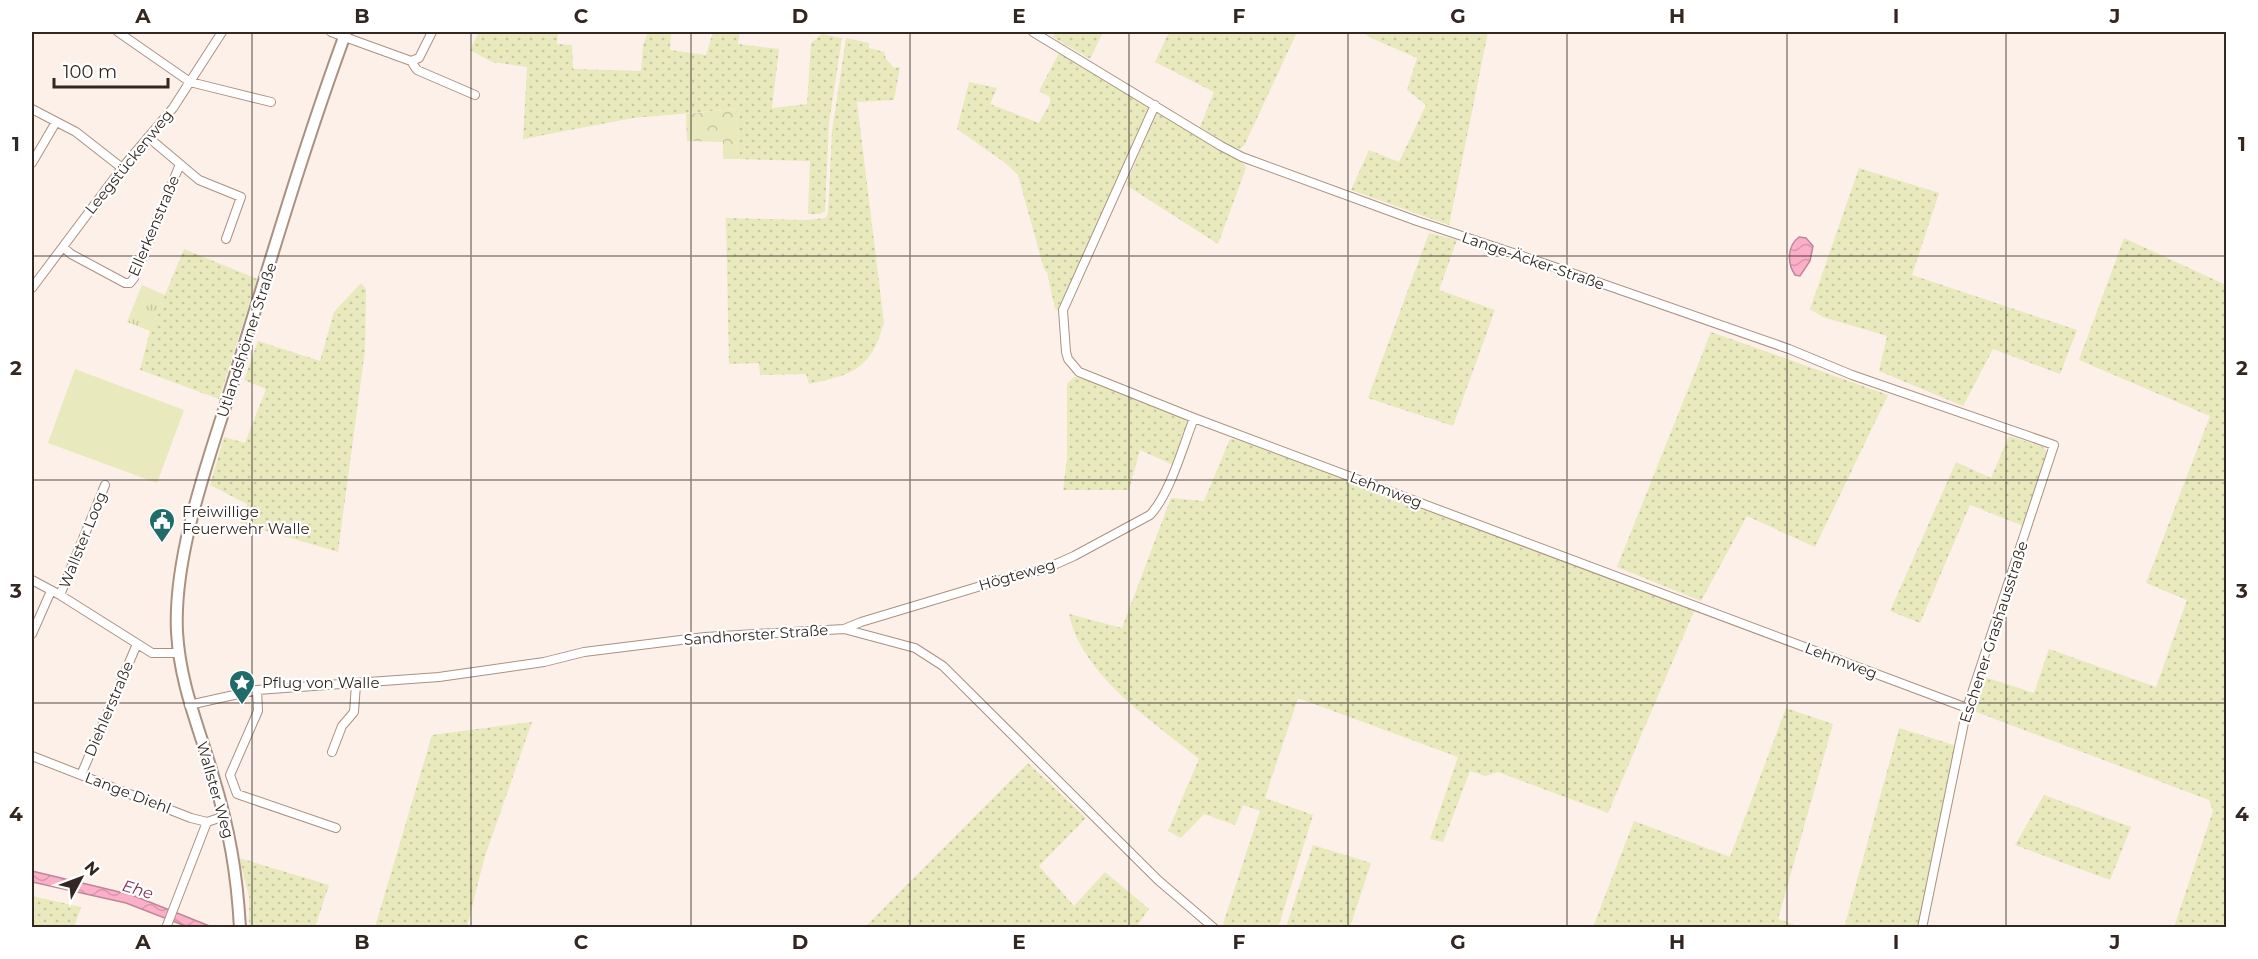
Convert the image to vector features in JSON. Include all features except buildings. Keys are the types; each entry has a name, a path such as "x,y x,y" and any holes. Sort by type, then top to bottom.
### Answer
{"street":[{"path":"118,32 190,82 271,102"},
{"name":"Leegstückenweg","path":"32,288 122,168 173,108 222,32"},
{"path":"331,32 345,34 411,61 417,70 475,95"},
{"path":"411,61 419,58 432,32"},
{"name":"Lange-Äcker-Straße","path":"1033,32 1221,146 1258,163 2054,445"},
{"name":"Utlandshörner Straße","path":"179,653 178,588 190,531 213,448 310,136 345,34"},
{"name":"Lehmweg","path":"1155,105 1068,298 1063,317 1065,343 1068,359 1079,372 1194,418 1967,708"},
{"path":"32,109 82,136 122,168"},
{"path":"32,163 56,122"},
{"path":"148,137 199,180 240,197 226,238"},
{"name":"Ellerkenstraße","path":"63,247 71,254 125,283 130,283 180,164"},
{"name":"Högteweg","path":"844,628 1006,578 1045,569 1150,515 1158,507 1165,492 1194,418"},
{"name":"Eschener Grashausstraße","path":"1922,927 1967,708 2054,445"},
{"name":"Wallster Loog","path":"60,595 105,485"},
{"name":"Wallster Loog","path":"32,580 152,653 179,653"},
{"path":"32,634 51,591"},
{"name":"Sandhorster Straße","path":"189,705 257,690 439,677 544,662 584,652 705,637 844,628 915,648 943,666 1158,880 1214,927"},
{"name":"Diehlerstraße","path":"81,775 137,644"},
{"name":"Wallster Weg","path":"179,653 189,705 225,816 235,863 240,927"},
{"path":"332,752 342,726 354,712 356,684"},
{"path":"257,690 258,711 230,775 237,794 336,828"},
{"name":"Lange Diehl","path":"32,756 207,822"},
{"path":"166,926 207,822 225,816"}],"green space":[{"path":"479,32 558,32 557,44 572,45 573,69 641,71 643,45 648,32 671,32 670,50 706,55 713,32 740,32 738,44 779,49 772,108 807,104 811,43 822,34 842,38 829,123 825,211 820,214 808,214 810,161 738,159 736,109 633,118 523,139 527,67 492,62 470,50"},
{"path":"1055,32 1103,32 1090,59 1053,37"},
{"path":"1169,32 1297,32 1245,144 1240,149 1232,147 1200,127 1214,92 1155,62"},
{"path":"1364,32 1488,32 1449,225 1351,190 1369,150 1399,162 1426,105 1407,90 1417,58 1369,37"},
{"path":"846,38 869,43 869,48 884,52 886,59 894,68 900,67 894,100 857,102 884,323 873,351 858,367 838,377 809,384 806,374 760,375 759,363 729,364 726,218 807,220 825,218 828,214 832,131"},
{"path":"1060,51 1148,104 1149,111 1060,312 1055,309 1047,272 1044,269 1018,175 1004,162 957,129 969,82 997,88 990,104 1039,123 1050,103 1050,97 1039,91"},
{"path":"736,109 738,159 723,159 723,142 687,141 686,114"},
{"path":"1156,113 1163,114 1241,161 1246,168 1218,244 1126,185"},
{"path":"1859,168 1939,193 1912,275 2077,330 2060,374 1993,349 1963,406 1879,371 1887,336 1823,317 1810,309"},
{"path":"1429,233 1457,240 1439,290 1495,310 1453,426 1368,398"},
{"path":"2124,238 2226,285 2226,927 2174,927 2213,811 2209,800 1974,711 1982,676 2034,693 2049,649 2156,687 2187,600 2146,583 2210,416 2079,360"},
{"path":"184,249 257,279 219,399 140,370 150,331"},
{"path":"361,283 366,289 365,350 338,552 240,523 247,504 210,485 224,437 245,443 266,389 244,380 258,341 320,361 334,312"},
{"path":"142,285 165,295 150,331 127,322"},
{"path":"1711,332 1888,395 1815,547 1747,516 1701,601 1617,567"},
{"path":"75,369 184,410 157,483 48,443"},
{"path":"1074,377 1189,421 1173,465 1140,450 1129,490 1063,490 1067,458 1067,384"},
{"path":"2009,436 2043,447 2049,456 2026,527 1970,505 1920,623 1890,611 1956,462 1991,478"},
{"path":"1230,439 1241,440 1695,609 1608,813 1498,772 1485,776 1470,771 1443,842 1430,839 1458,757 1298,698 1265,798 1313,815 1278,928 1228,927 1223,924 1260,811 1243,805 1235,825 1204,814 1181,838 1168,831 1199,759 1141,713 1104,677 1088,657 1076,636 1069,614 1122,628 1171,498 1204,501"},
{"path":"1786,708 1833,724 1778,919 1801,927 1593,927 1634,821 1730,857"},
{"path":"532,722 484,859 467,927 375,927 432,735"},
{"path":"1899,728 1957,746 1918,927 1844,928"},
{"path":"1028,763 1086,818 1039,866 1074,906 1105,872 1149,909 1136,927 865,927"},
{"path":"2044,795 2131,827 2110,880 2015,845"},
{"path":"1313,845 1371,863 1350,927 1286,927"},
{"path":"239,858 329,885 315,927 249,927 249,896"},
{"path":"32,896 81,907 74,927 32,927"}],"water":[{"path":"1799,237 1806,238 1813,246 1810,261 1800,276 1795,275 1790,260 1790,250"},
{"path":"32,871 132,895 212,927 188,927 126,903 32,882"}],"place":[{"name":"Freiwillige Feuerwehr Walle","path":"162,544"},
{"name":"Pflug von Walle","path":"242,706"}],"water label":[{"name":"Ehe","path":"138,889"}]}
